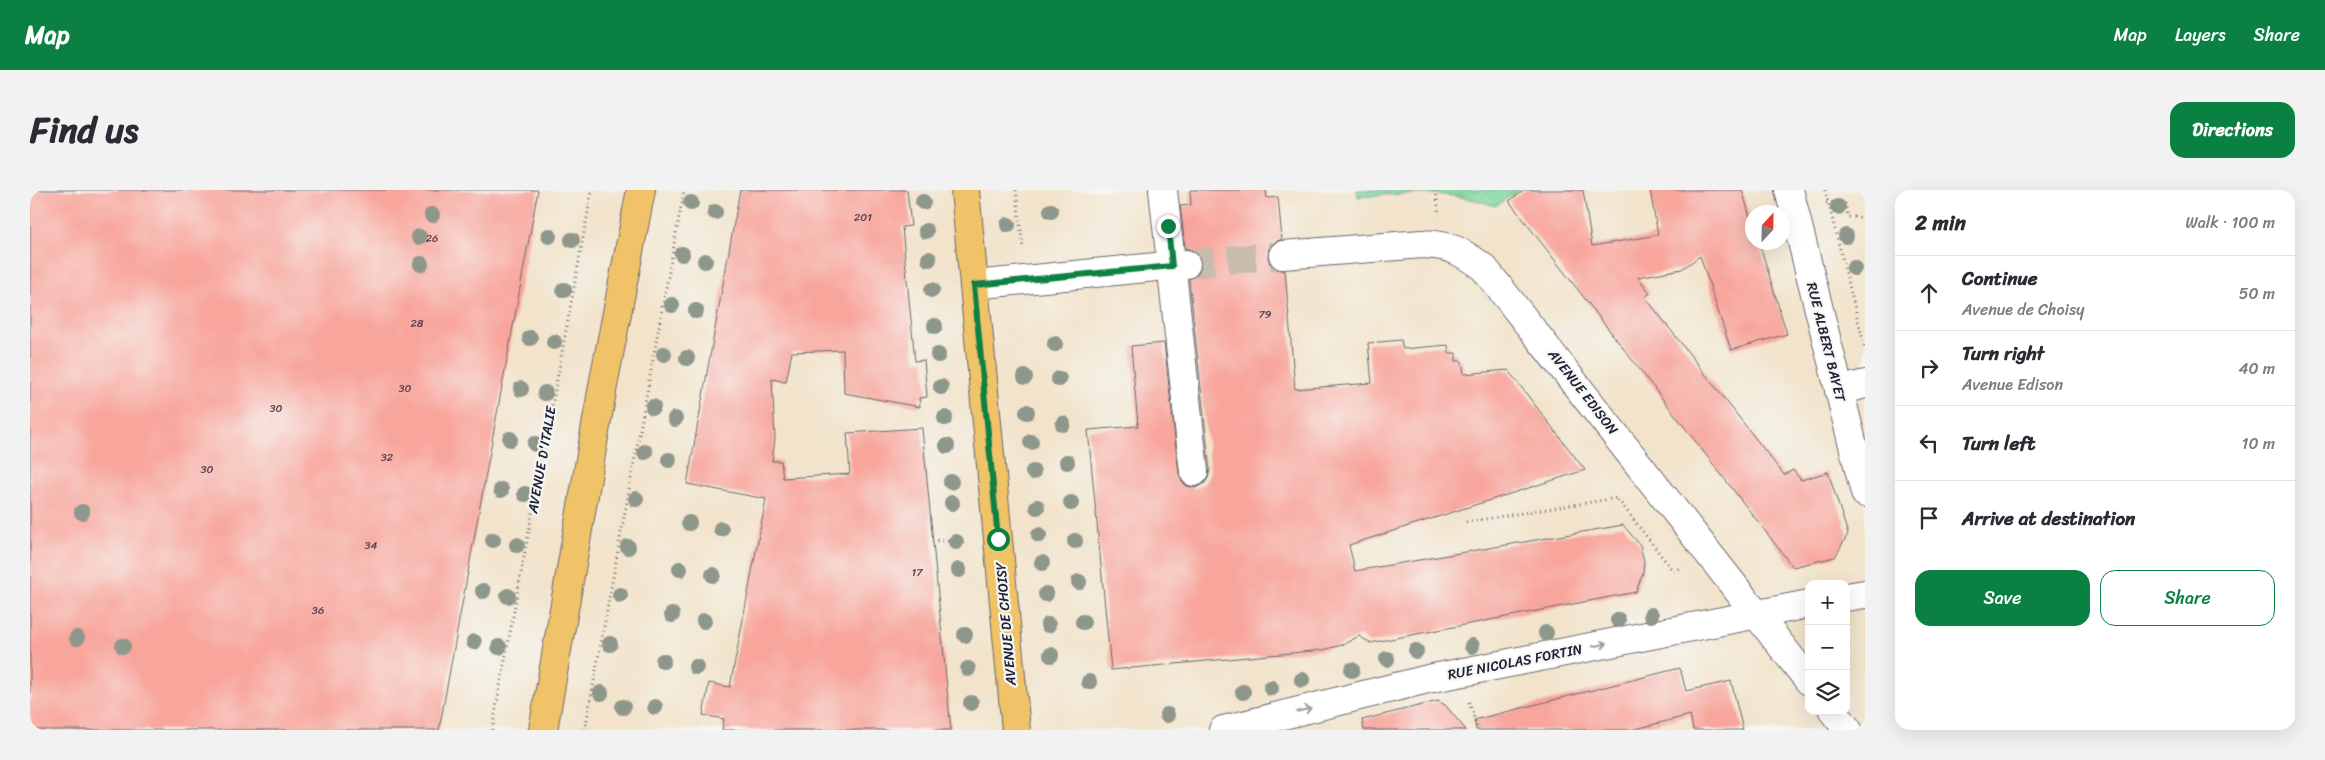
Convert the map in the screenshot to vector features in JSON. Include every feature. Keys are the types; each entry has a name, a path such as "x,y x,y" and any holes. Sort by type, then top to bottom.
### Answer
{"main road":[{"path":"543,730 604,380 642,190"},
{"name":"AVENUE DE CHOISY","path":"965,190 1016,730"}],"street":[{"path":"1163,190 1179,265 1194,472"},
{"name":"RUE ALBERT BAYET","path":"1789,190 1865,492"},
{"name":"AVENUE EDISON","path":"1284,255 1422,244 1444,245 1462,252 1476,262 1505,293 1805,676"},
{"path":"974,285 1179,265"},
{"path":"1839,392 1865,384"},
{"path":"1850,597 1865,594"},
{"name":"RUE NICOLAS FORTIN","path":"1223,730 1428,679 1805,605"},
{"path":"1836,715 1848,730"}],"path":[{"name":"AVENUE D'ITALIE","path":"492,730 592,190"},
{"path":"585,730 684,190"},
{"path":"1016,190 1023,251"},
{"path":"1825,190 1865,348"},
{"path":"1820,205 1845,202 1848,217 1865,217"},
{"path":"1466,522 1617,498 1673,571 1687,564"},
{"path":"1468,700 1478,730"}],"green space":[{"path":"1357,190 1520,190 1495,206 1462,197 1445,195 1392,194 1358,197"}],"building":[{"path":"30,190 538,190 439,730 30,730"},
{"path":"740,190 907,190 911,226 902,227 915,361 924,360 927,397 919,398 920,407 844,393 843,350 792,352 786,382 772,379 775,439 772,461 781,461 783,478 850,474 847,433 922,428 951,730 722,730 724,719 703,715 709,683 730,687 766,499 687,484"},
{"path":"1190,190 1266,190 1267,198 1278,197 1282,239 1275,242 1269,248 1268,257 1270,264 1276,269 1285,271 1295,389 1372,383 1368,343 1401,340 1403,349 1448,345 1449,353 1456,353 1456,361 1462,361 1464,374 1508,370 1585,470 1349,545 1355,571 1623,525 1640,545 1644,561 1643,572 1636,592 1370,643 1359,636 1342,645 1323,650 1111,670 1088,430 1138,426 1131,346 1164,343 1179,474 1182,482 1187,486 1195,488 1204,484 1210,470 1189,279 1200,271 1202,263 1193,250 1185,248 1180,206 1191,205"},
{"path":"1525,190 1583,190 1592,246 1658,235 1650,190 1742,190 1747,205 1745,205 1745,250 1761,250 1787,334 1731,350 1700,256 1682,269 1638,277 1650,293 1645,297 1784,475 1793,470 1801,480 1828,472 1848,534 1835,557 1793,567 1509,201"},
{"path":"1680,668 1686,691 1731,681 1743,730 1693,730 1690,715 1632,730 1476,730 1474,720"},
{"path":"1438,701 1445,705 1466,730 1364,730 1362,720"}],"tunnel":[{"path":"1186,264 1283,255"}],"route":[{"path":"998,539 974,285 1053,279 1172,266 1168,226"}]}
